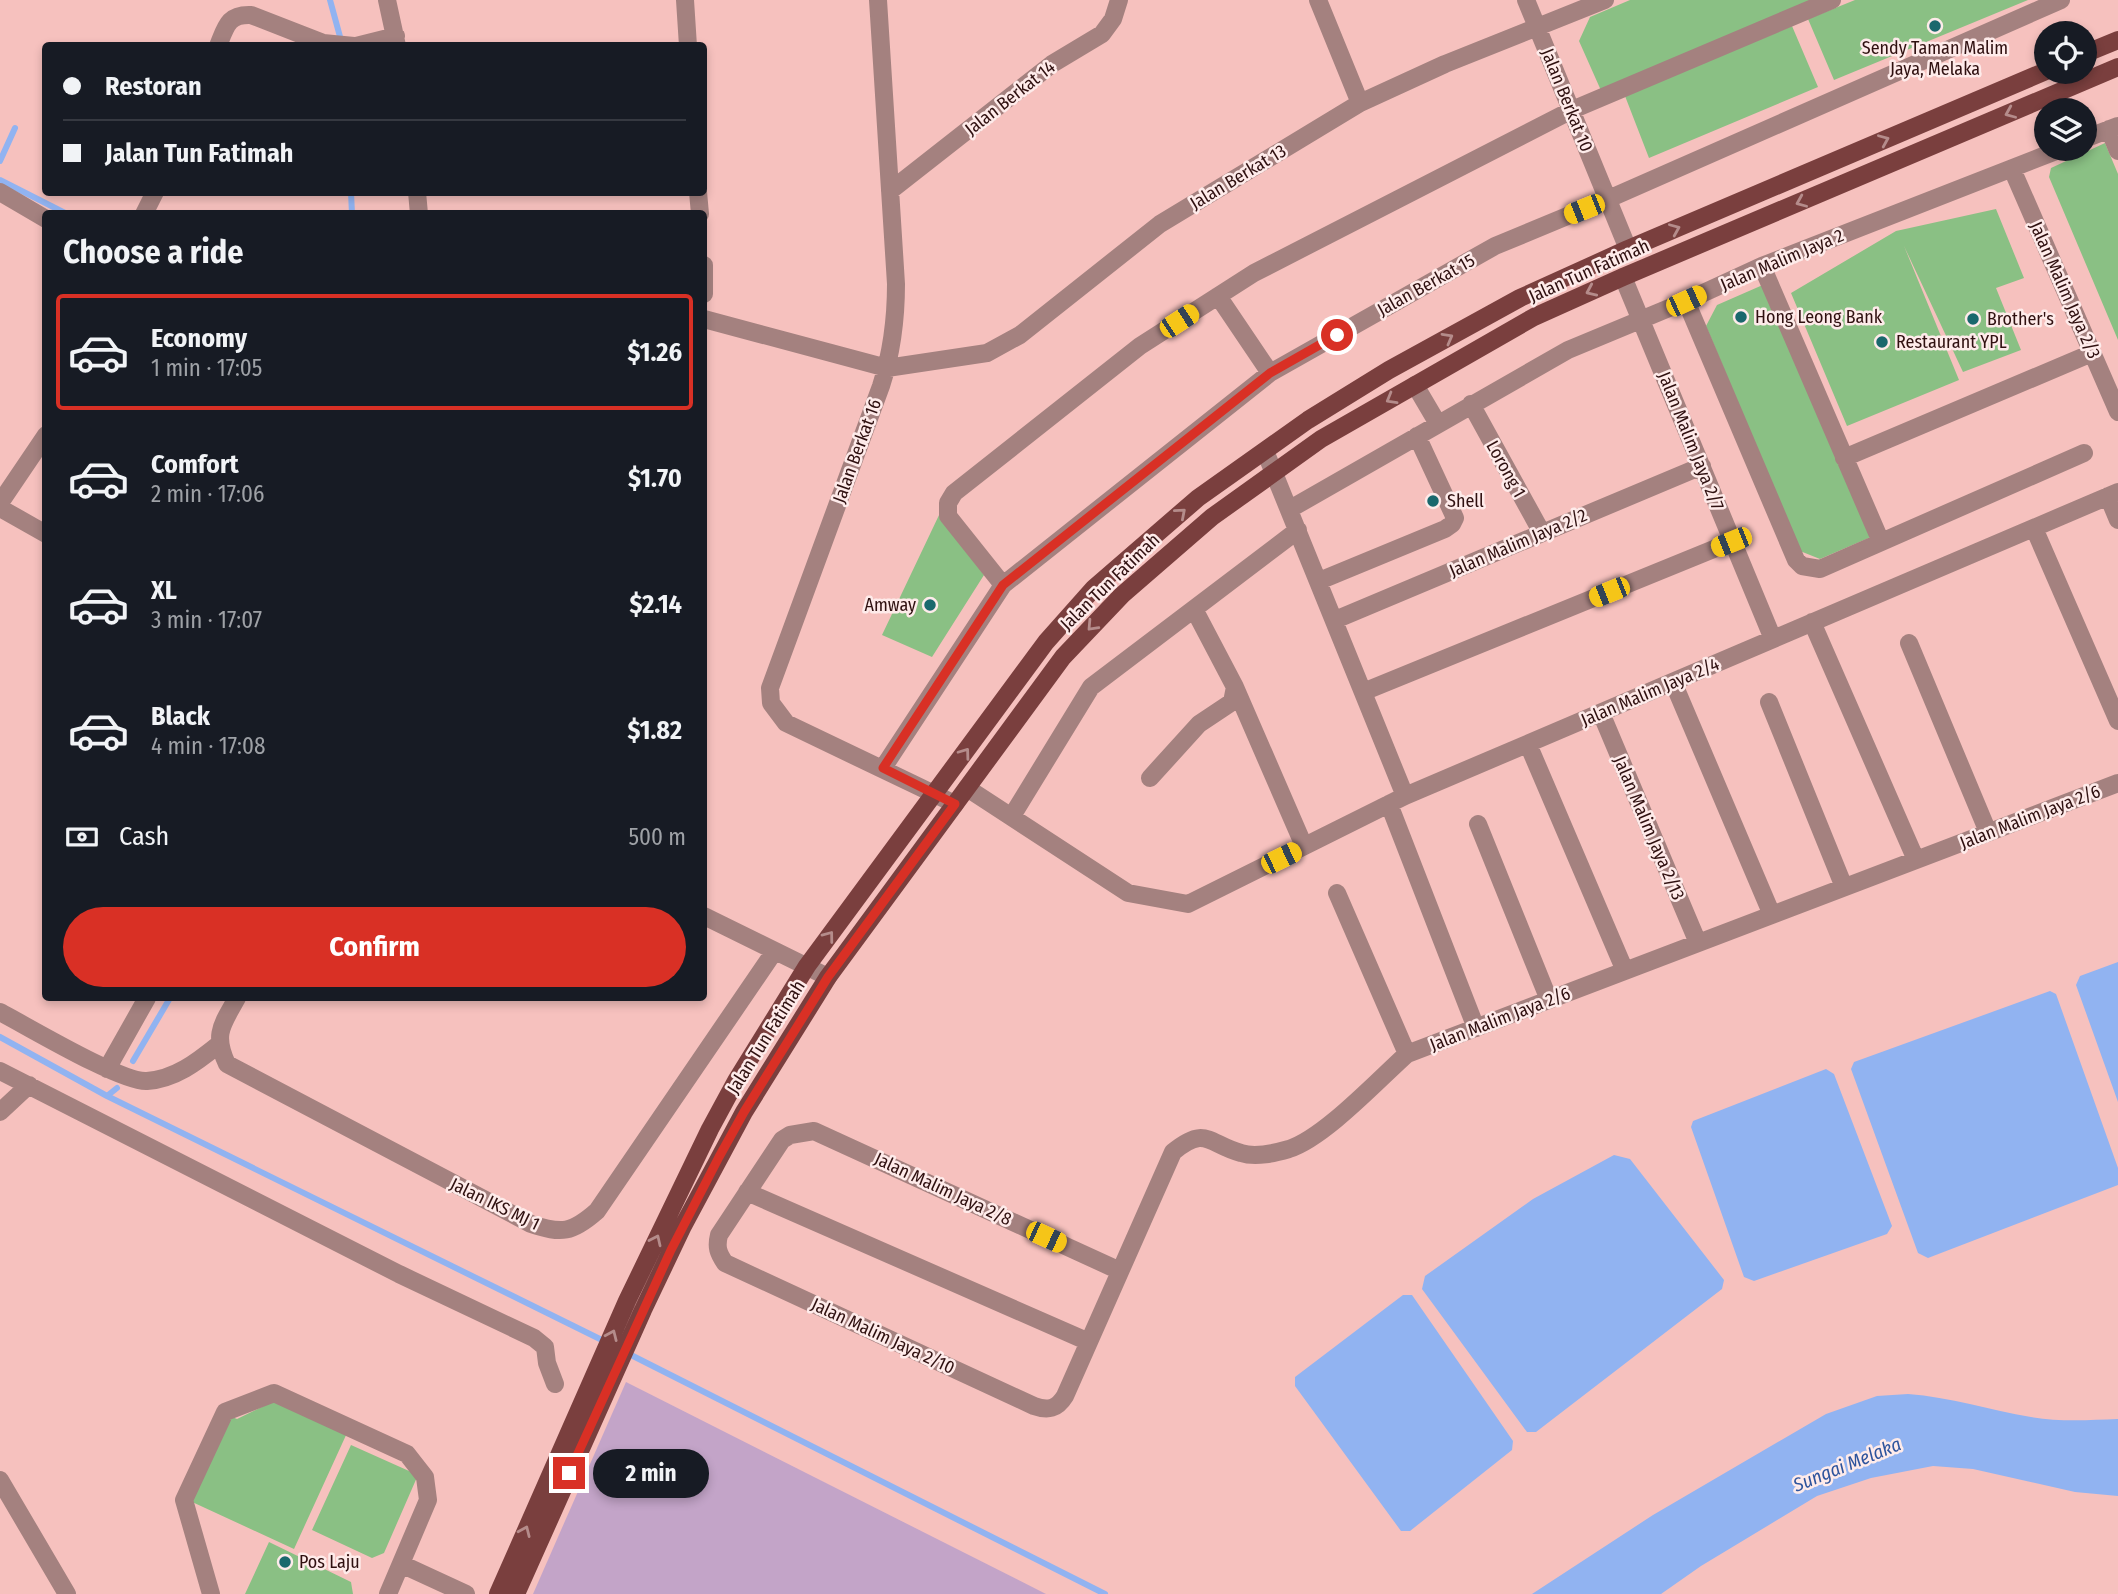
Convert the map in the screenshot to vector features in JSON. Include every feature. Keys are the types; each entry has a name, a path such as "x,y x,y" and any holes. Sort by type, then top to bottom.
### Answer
{"main road":[{"path":"2097,49 2118,40"},
{"name":"Jalan Tun Fatimah","path":"635,1305 719,1157 828,977 1063,657 1110,606 1212,517 1321,439 1542,313 2118,67"},
{"name":"Jalan Tun Fatimah","path":"498,1594 604,1373 710,1129 736,1081 807,967 1046,642 1094,588 1198,498 1308,420 1389,370 1540,288 2034,76"},
{"name":"Jalan Tun Fatimah","path":"516,1594 604,1373"}],"street":[{"path":"387,0 396,41"},
{"path":"685,0 688,42"},
{"name":"Jalan Berkat 16","path":"878,0 895,325 887,368 771,688 771,703 786,723 955,804"},
{"name":"Jalan Berkat 14","path":"890,191 1052,64 1102,34 1114,19 1119,0"},
{"path":"1318,0 1360,103"},
{"name":"Jalan Berkat 10","path":"1526,0 1628,249"},
{"name":"Jalan Berkat 13","path":"887,368 975,356 1006,345 1160,225 1360,103 1445,64 1605,0"},
{"path":"1003,585 948,516 948,503 954,494 1140,346 1254,273 1572,110 1832,0"},
{"name":"Jalan Berkat 15","path":"883,768 1003,585 1270,373 1495,246 1606,200 2058,1"},
{"path":"220,42 231,19 240,15 251,15 320,42"},
{"path":"2113,128 2118,151"},
{"name":"Jalan Malim Jaya 2","path":"1290,509 1568,350 1762,266 2034,160"},
{"name":"Jalan Malim Jaya 2/3","path":"2012,169 2118,412"},
{"path":"0,192 42,217"},
{"path":"1762,266 1881,542"},
{"name":"Jalan Malim Jaya 2/7","path":"1623,277 1773,639"},
{"path":"1217,296 1270,373"},
{"path":"1686,301 1796,560 1802,566 1820,569 2084,453"},
{"path":"707,320 887,368"},
{"path":"1844,458 2092,352"},
{"path":"1415,385 1438,424"},
{"name":"Lorong 1","path":"1471,404 1542,533"},
{"path":"1319,581 1452,524 1455,518 1417,436"},
{"path":"0,503 42,441"},
{"path":"1265,451 1405,796"},
{"name":"Jalan Malim Jaya 2/2","path":"1335,620 1702,466"},
{"path":"2113,494 2118,520"},
{"name":"Jalan Malim Jaya 2/4","path":"1012,816 1128,893 1188,904 1405,796 2113,494"},
{"path":"0,509 42,532"},
{"path":"2034,528 2118,721"},
{"path":"967,788 1012,816 1091,687 1298,530"},
{"path":"1363,692 1731,542"},
{"path":"1194,609 1235,687 1304,846"},
{"path":"1812,622 1916,860"},
{"path":"1909,643 1988,832"},
{"path":"1674,682 1772,915"},
{"path":"1150,778 1199,724 1232,702 1235,687"},
{"path":"1769,702 1844,887"},
{"name":"Jalan Malim Jaya 2/13","path":"1601,713 1698,943"},
{"path":"1528,744 1625,971"},
{"name":"Jalan Malim Jaya 2/6","path":"1052,1408 1060,1404 1065,1396 1173,1152 1192,1138 1203,1137 1243,1154 1263,1155 1304,1144 1321,1132 1407,1054 2118,783"},
{"path":"1389,804 1476,1028"},
{"path":"1478,824 1549,1000"},
{"path":"1337,893 1407,1054"},
{"path":"707,918 828,977"},
{"name":"Jalan IKS MJ 1","path":"218,1045 227,1064 531,1224 556,1232 582,1225 597,1211 774,952"},
{"path":"107,1069 146,1001"},
{"path":"0,1012 107,1069 144,1082 167,1077 192,1066 218,1045 223,1023 235,1001"},
{"path":"0,1070 399,1274 534,1338 545,1347 547,1363 555,1384"},
{"path":"0,1112 29,1085"},
{"name":"Jalan Malim Jaya 2/8","path":"747,1192 782,1140 790,1135 814,1131 1120,1271"},
{"path":"747,1192 1089,1342"},
{"name":"Jalan Malim Jaya 2/10","path":"747,1192 719,1235 718,1253 725,1263 1034,1406 1045,1410 1052,1408"},
{"path":"211,1594 184,1500 225,1412 274,1393 407,1454 425,1477 428,1500 388,1594"},
{"path":"0,1480 67,1594"},
{"path":"401,1564 466,1594"}],"shaded area":[{"path":"626,1382 1046,1594 533,1594"}],"water":[{"path":"2118,962 2118,1102 2076,985 2080,976"},
{"path":"2050,991 2056,994 2118,1168 2118,1185 1928,1258 1918,1253 1851,1069 1854,1062"},
{"path":"1826,1069 1834,1074 1892,1226 1887,1234 1754,1281 1744,1277 1691,1127 1693,1121"},
{"path":"1614,1155 1630,1159 1724,1280 1722,1289 1536,1432 1527,1432 1422,1289 1425,1276 1533,1199"},
{"path":"1403,1295 1412,1295 1513,1441 1512,1450 1410,1531 1401,1531 1295,1386 1295,1377"},
{"name":"Sungai Melaka","path":"1908,1394 2042,1419 2118,1419 2118,1496 2075,1492 1973,1469 1933,1466 1871,1478 1817,1496 1701,1566 1661,1594 1532,1594 1653,1515 1826,1414 1877,1396"}],"building":[{"path":"1630,0 1824,0 1603,95 1579,41 1590,17"},
{"path":"1855,0 2028,0 1834,80 1808,19"},
{"path":"1792,26 1818,87 1649,158 1625,96"},
{"path":"2105,143 2118,174 2118,340 2049,177 2051,168 2066,161 2097,161 2097,147"},
{"path":"1996,209 2024,278 1996,288 2021,350 1963,372 1904,246 1959,380 1847,426 1791,293 1896,231"},
{"path":"1765,284 1871,537 1820,559 1800,551 1706,326 1717,305"},
{"name":"Amway","path":"940,513 984,575 932,657 882,635"},
{"path":"274,1401 347,1433 294,1549 190,1501 230,1416 237,1419"},
{"path":"351,1445 418,1475 384,1553 372,1558 312,1530"},
{"name":"Pos Laju","path":"269,1542 351,1582 353,1594 245,1594"}],"waterway":[{"path":"330,0 341,42"},
{"path":"0,161 15,128"},
{"path":"0,180 59,210"},
{"path":"351,196 352,210"},
{"path":"133,1061 168,1001"},
{"path":"0,1037 107,1096 608,1343"},
{"path":"107,1096 117,1088"},
{"path":"627,1353 1105,1594"}],"place":[{"name":"Sendy Taman Malim Jaya, Melaka","path":"1935,26"},
{"name":"Hong Leong Bank","path":"1741,317"},
{"name":"Brother's","path":"1973,319"},
{"name":"Restaurant YPL","path":"1882,342"},
{"name":"Shell","path":"1433,501"},
{"name":"Amway","path":"930,605"},
{"name":"Pos Laju","path":"285,1562"}],"route":[{"path":"569,1473 671,1250 744,1112 828,977 955,804 883,768 1003,585 1270,373 1337,335"}]}
